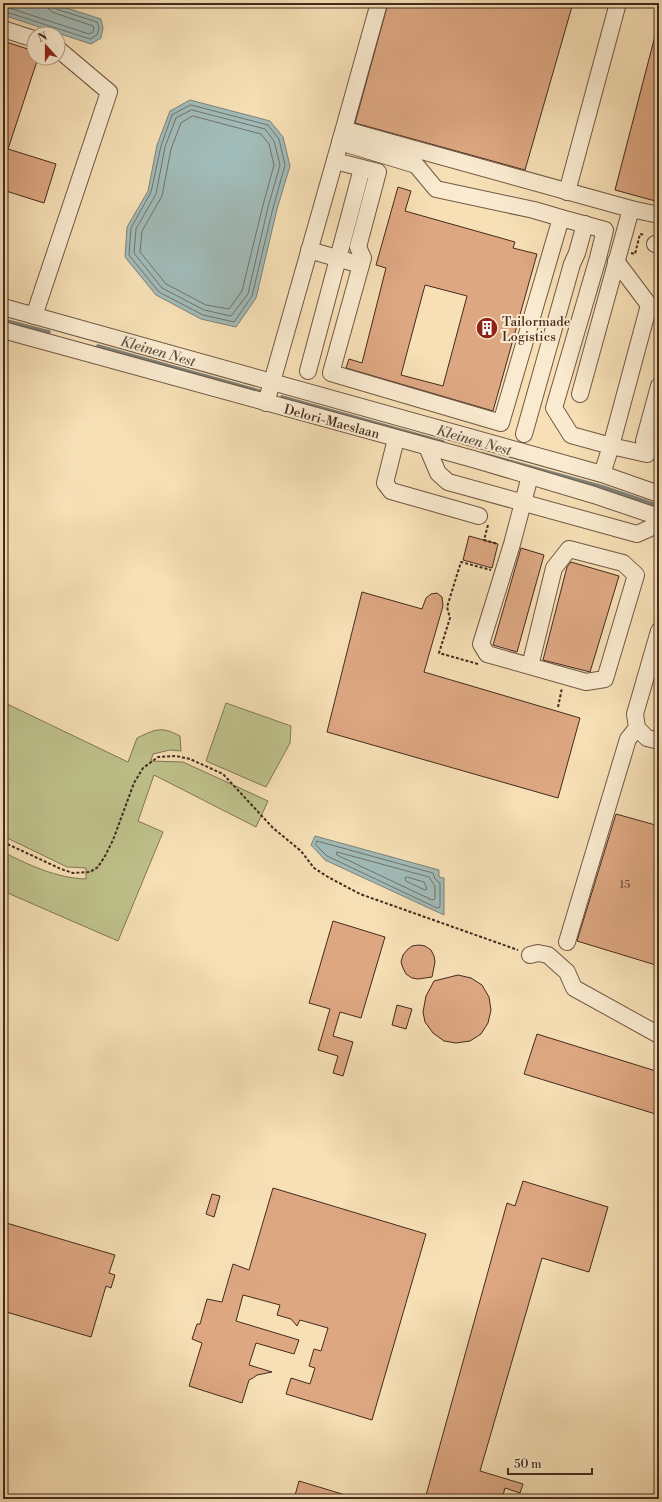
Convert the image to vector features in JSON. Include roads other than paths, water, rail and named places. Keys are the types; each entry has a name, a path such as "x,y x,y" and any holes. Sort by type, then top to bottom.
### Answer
{"street":[{"path":"266,403 379,3"},
{"path":"567,192 618,3"},
{"path":"3,29 26,36"},
{"path":"34,316 109,92 66,56"},
{"path":"340,140 353,132 567,192 659,216"},
{"path":"340,140 416,165 436,189 534,210 605,230 554,408 571,435 612,442 647,454 654,430 659,431"},
{"path":"335,161 378,172 358,247 363,258 332,374 501,424 561,218"},
{"path":"308,371 360,176"},
{"path":"580,394 631,209"},
{"path":"524,434 572,264 577,253 585,224"},
{"path":"309,250 361,265"},
{"path":"602,474 649,305 616,261"},
{"name":"Delori-Maeslaan","path":"3,307 602,474 659,494"},
{"name":"Delori-Maeslaan","path":"3,330 530,476 594,495 659,518"},
{"path":"641,452 659,386"},
{"path":"396,438 386,483 391,491 479,516"},
{"path":"427,447 438,473 448,482 637,534 657,525 659,522"},
{"path":"530,476 512,544 481,644 487,654 586,682 605,679 636,576 623,564 569,549 554,568 530,666"},
{"path":"659,631 635,714 637,728 647,738 659,741"},
{"path":"567,942 628,738 637,728"},
{"path":"530,955 538,953 548,955 567,972 574,988 659,1034"}],"water":[{"path":"3,3 51,3 101,19 103,28 101,38 91,44 66,36 66,26 36,26 3,15"},
{"path":"190,100 270,121 283,137 290,166 277,209 256,298 236,327 201,319 156,295 125,257 127,227 148,191 157,145 170,111"},
{"path":"315,836 439,870 439,877 444,878 444,915 325,860 311,845"}],"waterway":[{"name":"Kleinen Nest","path":"3,320 49,332"},
{"name":"Kleinen Nest","path":"98,346 259,391"},
{"name":"Kleinen Nest","path":"282,397 443,442"},
{"name":"Kleinen Nest","path":"483,454 603,487 659,506"}],"place":[{"name":"Tailormade Logistics","path":"487,328"}]}
